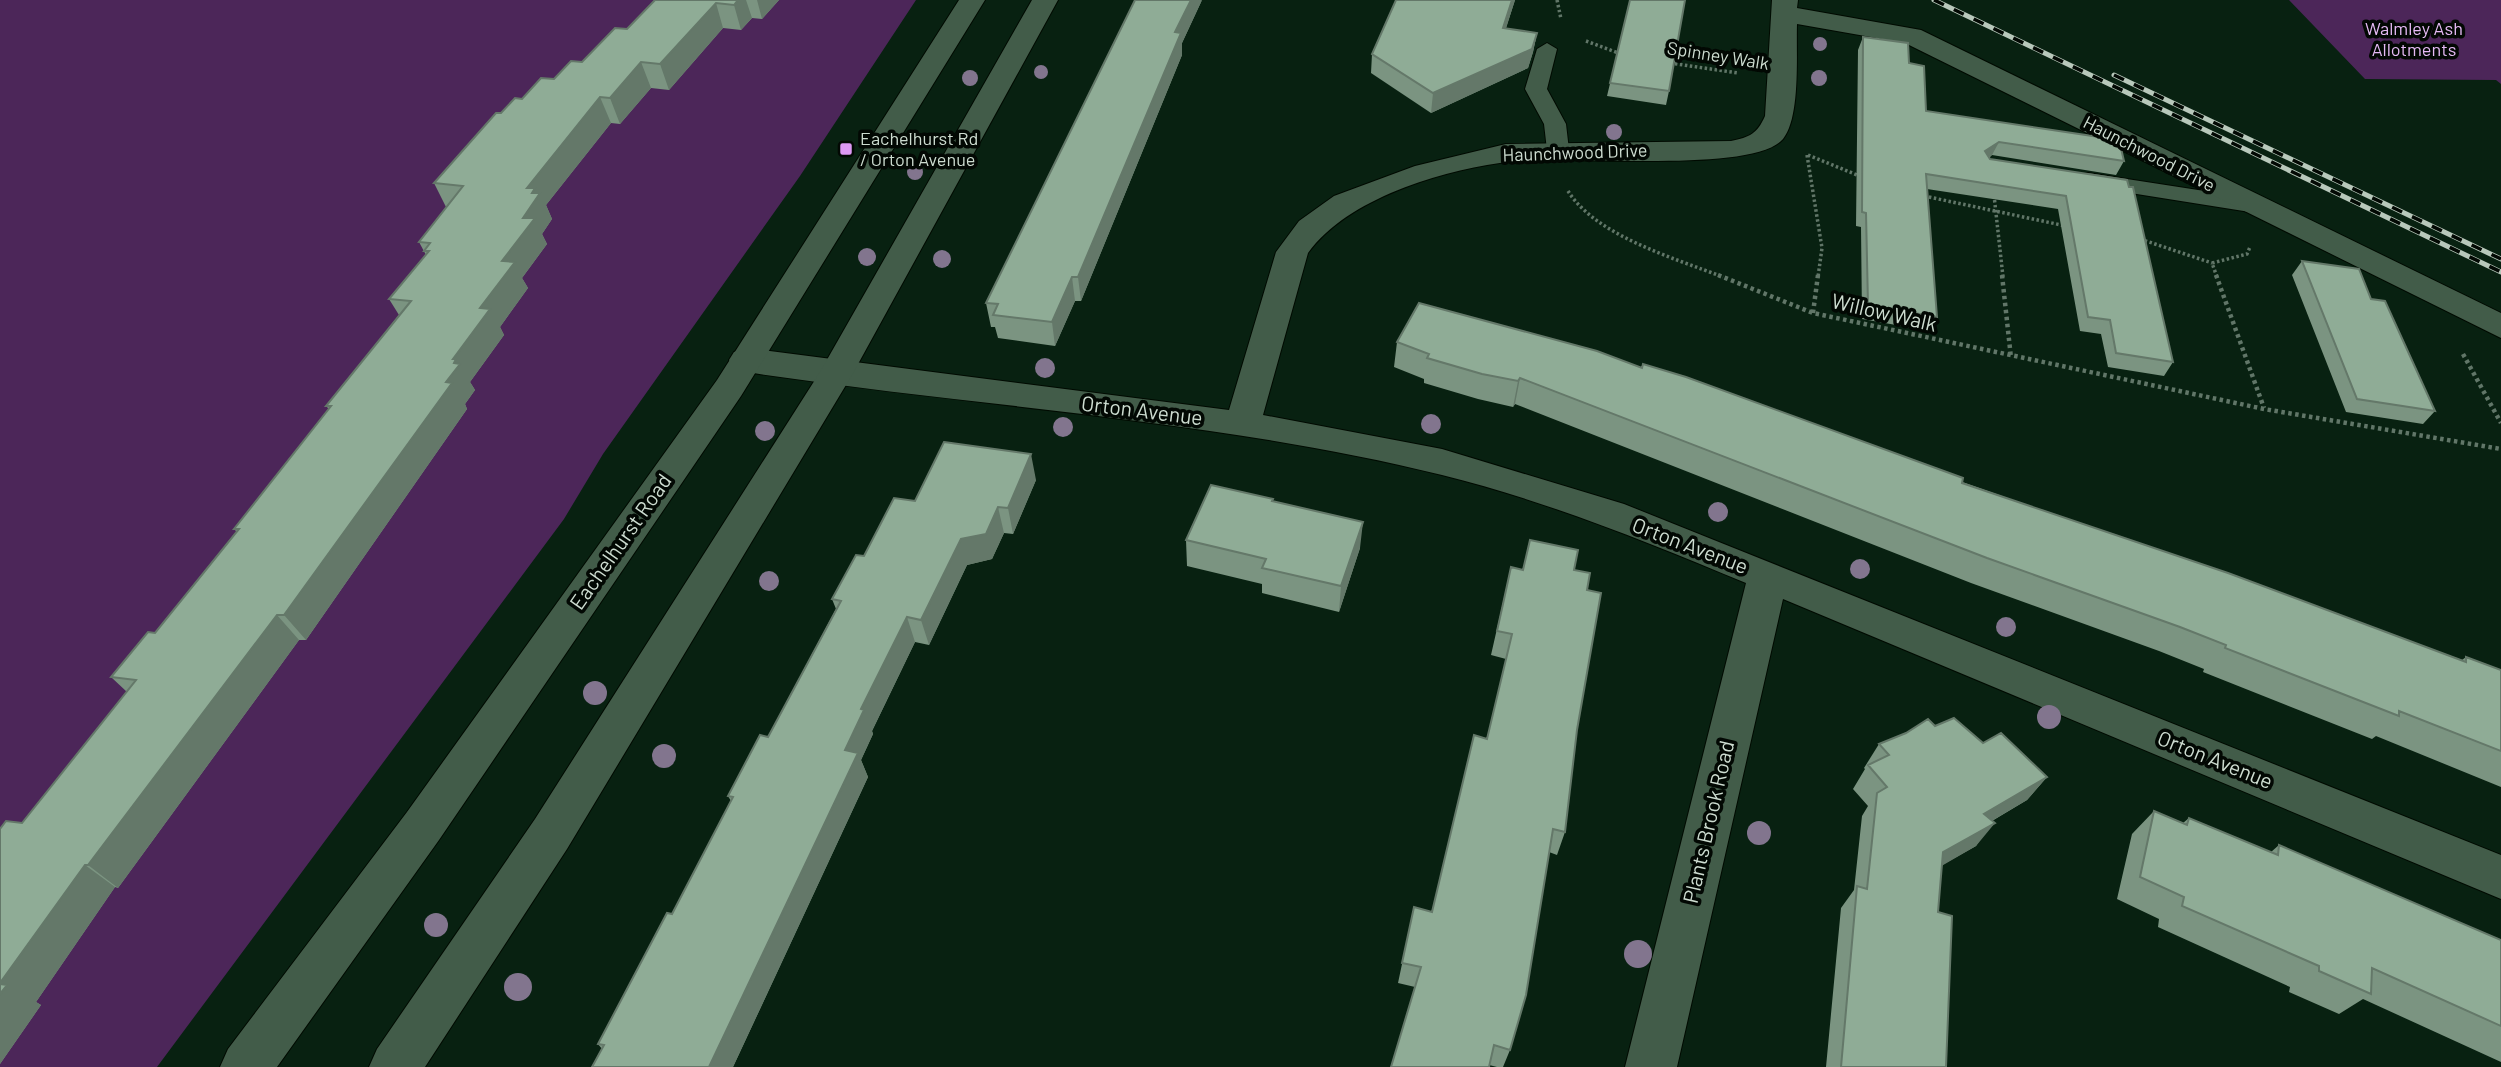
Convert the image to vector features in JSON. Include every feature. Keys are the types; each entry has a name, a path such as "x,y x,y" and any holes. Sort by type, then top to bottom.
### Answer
{"street":[{"name":"Eachelhurst Road","path":"246,1067 423,826 746,360 972,0"},
{"path":"395,1067 551,834 835,375 1045,0"},
{"name":"Haunchwood Drive","path":"1243,424 1292,252 1310,228 1345,202 1426,172 1506,153 1558,149 1731,150 1761,143 1772,134 1779,116 1786,7 1912,36 2501,327"},
{"name":"Orton Avenue","path":"746,360 835,375 1243,424 1443,462 1593,508 1768,576 2501,877"},
{"name":"Plants Brook Road","path":"1651,1067 1768,576"}],"lane":[{"path":"1548,49 1536,89 1555,124 1558,149"},
{"path":"2060,175 2250,205"}],"path":[{"path":"1557,0 1556,6 1563,25"},
{"path":"1579,39 1629,57"},
{"name":"Spinney Walk","path":"1667,63 1781,80"},
{"path":"1772,134 1807,155 1871,181"},
{"name":"Willow Walk","path":"1558,149 1556,172 1578,207 1632,242 1813,313 2011,358 2264,409 2501,449"},
{"path":"1807,155 1822,248 1813,313"},
{"path":"1994,189 2011,358"},
{"path":"1921,195 1996,213 2074,227"},
{"path":"2138,239 2212,264 2247,254 2253,237 2250,205"},
{"path":"2212,264 2264,409"}],"green space":[{"path":"0,0 916,0 800,176 603,454 564,519 157,1067 0,1067"},
{"name":"Walmley Ash Allotments","path":"2289,0 2501,0 2501,84 2496,80 2365,79"}],"building":[{"path":"655,0 738,0 734,5 716,3 660,64 641,62 610,98 600,97 527,188 535,188 532,193 540,193 523,218 535,218 502,261 515,262 480,308 490,309 453,359 456,359 454,363 460,364 446,382 452,383 284,615 277,615 88,865 85,865 0,983 0,829 6,821 22,823 136,680 111,677 148,632 155,633 239,529 234,529 331,406 326,406 411,301 389,299 429,251 424,251 430,243 419,242 463,186 434,183 496,113 501,113 515,98 522,99 541,78 554,79 571,61 582,62 615,28 627,29"},
{"path":"1135,0 1191,0 1175,32 1181,33 1078,277 1072,277 1052,322 993,315 998,304 986,303"},
{"path":"1396,0 1512,0 1503,28 1537,33 1532,49 1433,93 1372,54"},
{"path":"1630,0 1685,0 1669,91 1610,83"},
{"path":"1863,37 1908,43 1909,63 1924,66 1926,111 2119,140 2124,161 1999,142 1985,151 1990,159 2127,180 2129,187 2133,187 2173,362 2116,353 2110,320 2088,317 2066,196 1926,174 1937,317 1868,305 1866,213 1862,212"},
{"path":"2302,261 2359,269 2371,299 2385,301 2435,411 2357,399"},
{"path":"1419,303 1597,351 1642,368 1643,364 1686,377 1963,478 1962,483 2228,573 2466,662 2466,657 2501,670 2501,751 2399,711 2399,716 2225,648 2226,645 2180,627 1987,558 1520,378 1518,381 1482,374 1427,358 1429,354 1397,342"},
{"path":"944,442 1031,454 1008,508 998,507 986,534 961,539 921,620 907,617 861,709 864,710 845,750 858,753 709,1067 592,1067 604,1045 598,1044 667,913 672,914 733,797 728,796 760,735 768,737 841,601 832,599 856,555 864,556 894,498 915,501"},
{"path":"1211,485 1363,522 1341,586 1262,568 1266,559 1186,540"},
{"path":"1530,540 1578,550 1574,570 1590,573 1587,590 1601,593 1577,730 1565,832 1553,829 1526,995 1510,1050 1494,1045 1489,1067 1391,1067 1421,967 1402,963 1414,907 1432,912 1474,735 1487,739 1512,634 1497,631 1511,567 1523,570"},
{"path":"1954,718 1983,743 2001,733 2047,777 1984,814 1995,823 1943,852 1938,912 1952,916 1946,1067 1841,1067 1857,886 1867,889 1877,793 1887,787 1868,765 1889,755 1879,744 1906,733 1928,719 1935,726"},
{"path":"2154,811 2187,825 2189,818 2278,855 2279,845 2501,940 2501,1026 2372,968 2371,994 2319,971 2319,966 2182,906 2184,897 2140,877"},
{"path":"0,984 7,985 0,994"}],"railway":[{"path":"1934,0 2501,272"},
{"path":"2114,75 2501,259"}],"place":[{"name":"Eachelhurst Rd / Orton Avenue","path":"846,149"}]}
